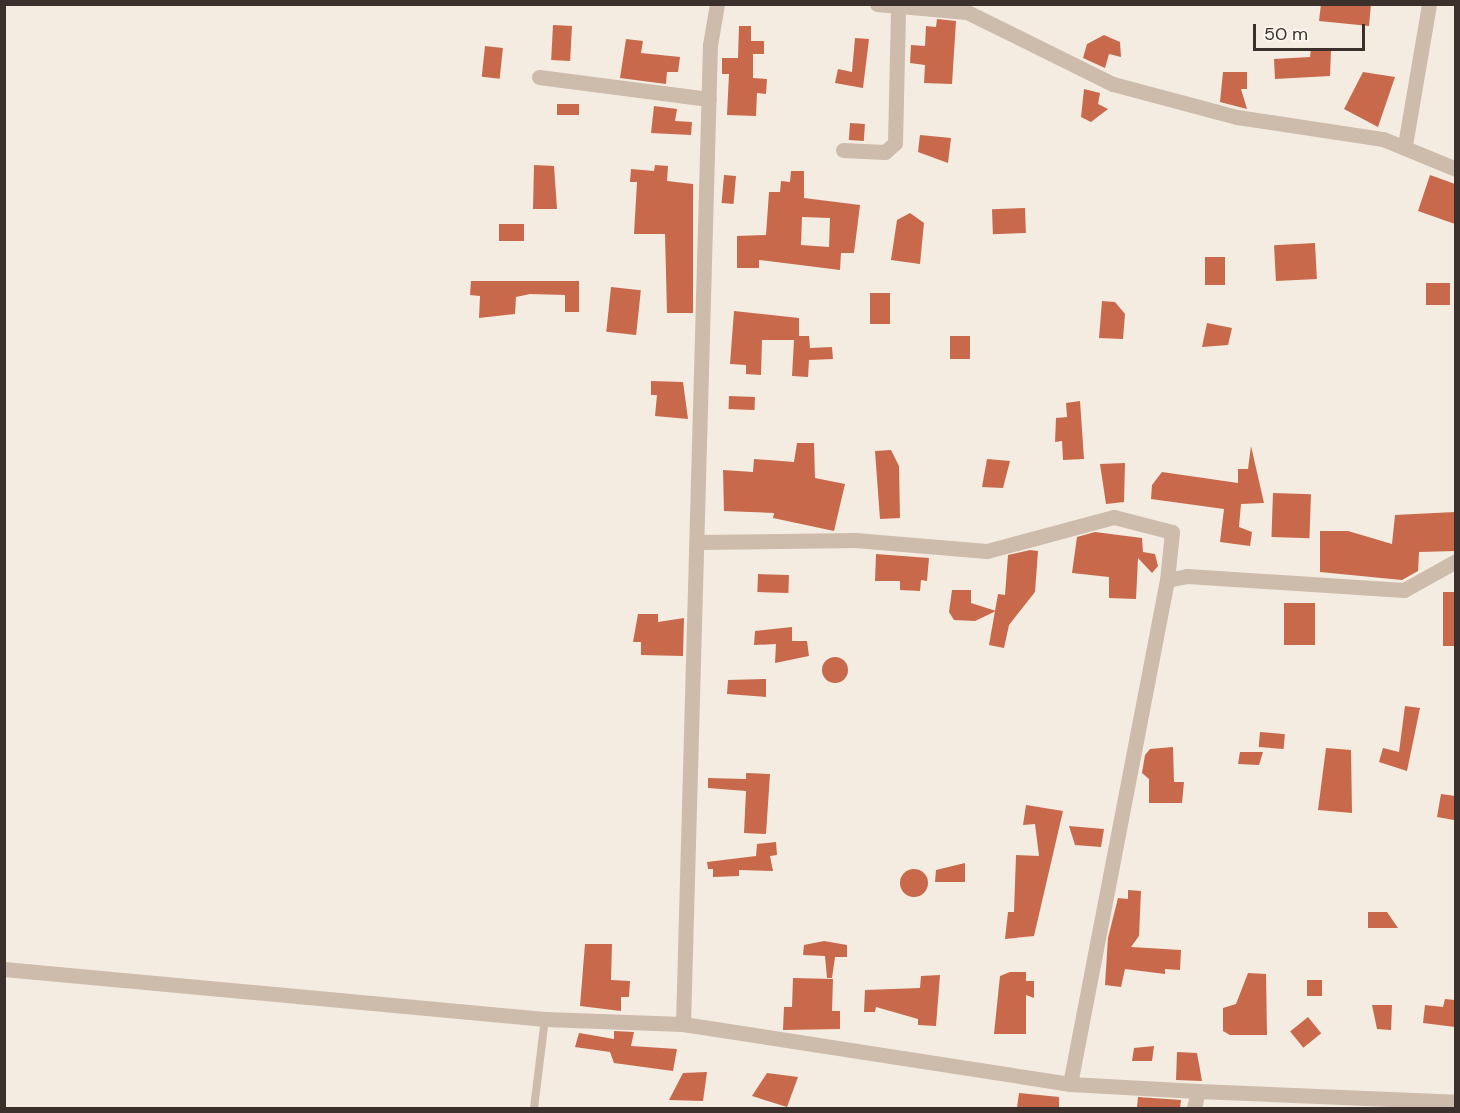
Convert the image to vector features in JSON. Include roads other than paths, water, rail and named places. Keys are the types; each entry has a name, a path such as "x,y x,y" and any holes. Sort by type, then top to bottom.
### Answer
{"street":[{"path":"683,1024 709,99 717,4"},
{"path":"878,4 898,10 967,12 1084,73 1158,98 1405,145 1455,169"},
{"path":"1405,145 1429,4"},
{"path":"843,150 885,152 895,143 898,10"},
{"path":"539,76 709,99"},
{"path":"698,542 855,540 987,551 1114,517 1172,532 1167,580 1070,1084"},
{"path":"1167,580 1188,576 1404,590 1455,561"},
{"path":"4,969 545,1019 683,1024 1070,1084 1455,1102"},
{"path":"1194,1108 1198,1091"}],"lane":[{"path":"534,1108 545,1019"}]}
